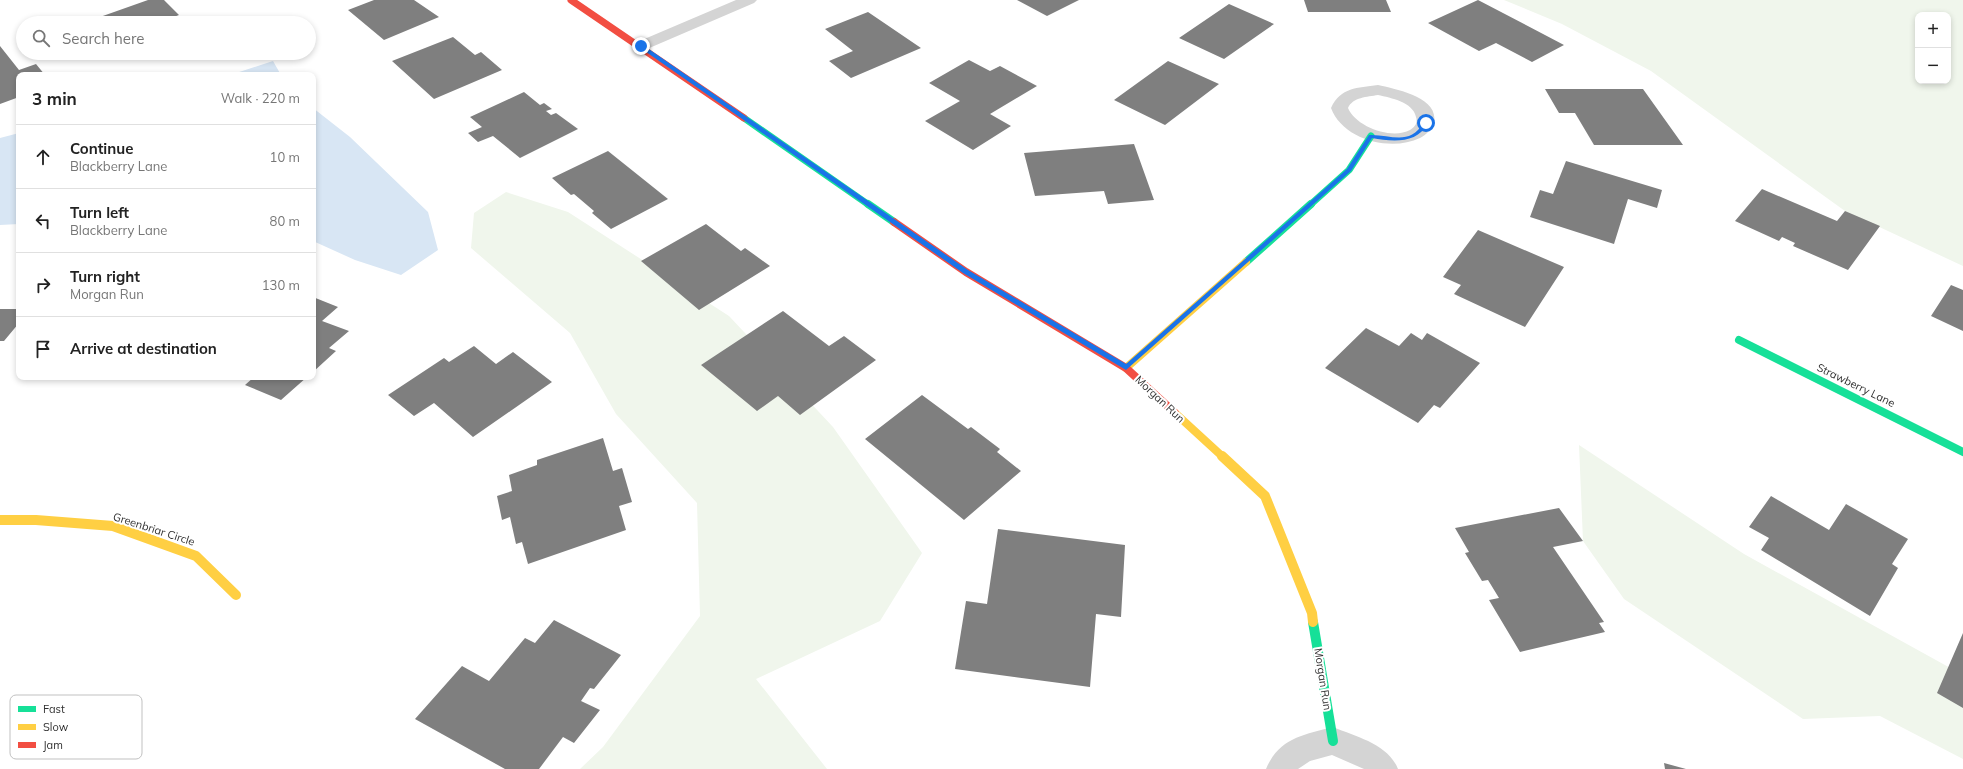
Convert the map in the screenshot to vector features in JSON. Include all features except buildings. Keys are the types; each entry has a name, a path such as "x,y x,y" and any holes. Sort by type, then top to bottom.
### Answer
{"street":[{"name":"Morgan Run","path":"571,0 641,46 966,272 1126,368 1265,496 1312,613 1333,741"},
{"path":"641,46 749,0"},
{"path":"1126,368 1349,170 1371,136"},
{"name":"Strawberry Lane","path":"1739,340 1963,452"},
{"name":"Greenbriar Circle","path":"0,520 36,520 113,526 196,556 236,595"},
{"path":"1280,769 1285,761 1303,749 1333,741 1374,759 1384,769"}],"shaded area":[{"path":"1504,0 1963,0 1963,266 1845,211 1651,71 1562,24"},
{"path":"506,192 568,212 729,316 833,427 922,553 880,621 756,679 827,769 580,769 603,747 700,616 697,503 616,414 570,333 471,248 474,213"},
{"path":"1579,445 1744,554 1963,675 1963,759 1880,716 1803,719 1624,599 1583,541"}],"water":[{"path":"273,61 279,72 239,72"},
{"path":"316,110 350,137 428,212 438,250 401,275 355,260 316,242"},
{"path":"16,134 16,224 0,225 0,138"}],"traffic: fast":[{"path":"744,118 894,222"},
{"path":"1246,262 1349,170 1371,136"},
{"path":"1739,340 1963,452"},
{"path":"1313,622 1333,741"}],"traffic: slow":[{"path":"1126,368 1246,262"},
{"path":"1175,413 1265,496 1312,613 1313,622"},
{"path":"0,520 36,520 113,526 196,556 236,595"}],"traffic: jam":[{"path":"571,0 744,118"},
{"path":"894,222 966,272 1126,368 1175,413"}],"route":[{"path":"641,46 966,272 1126,368 1349,170 1371,136 1390,140 1408,138 1421,131 1425,127 1426,123"}]}
